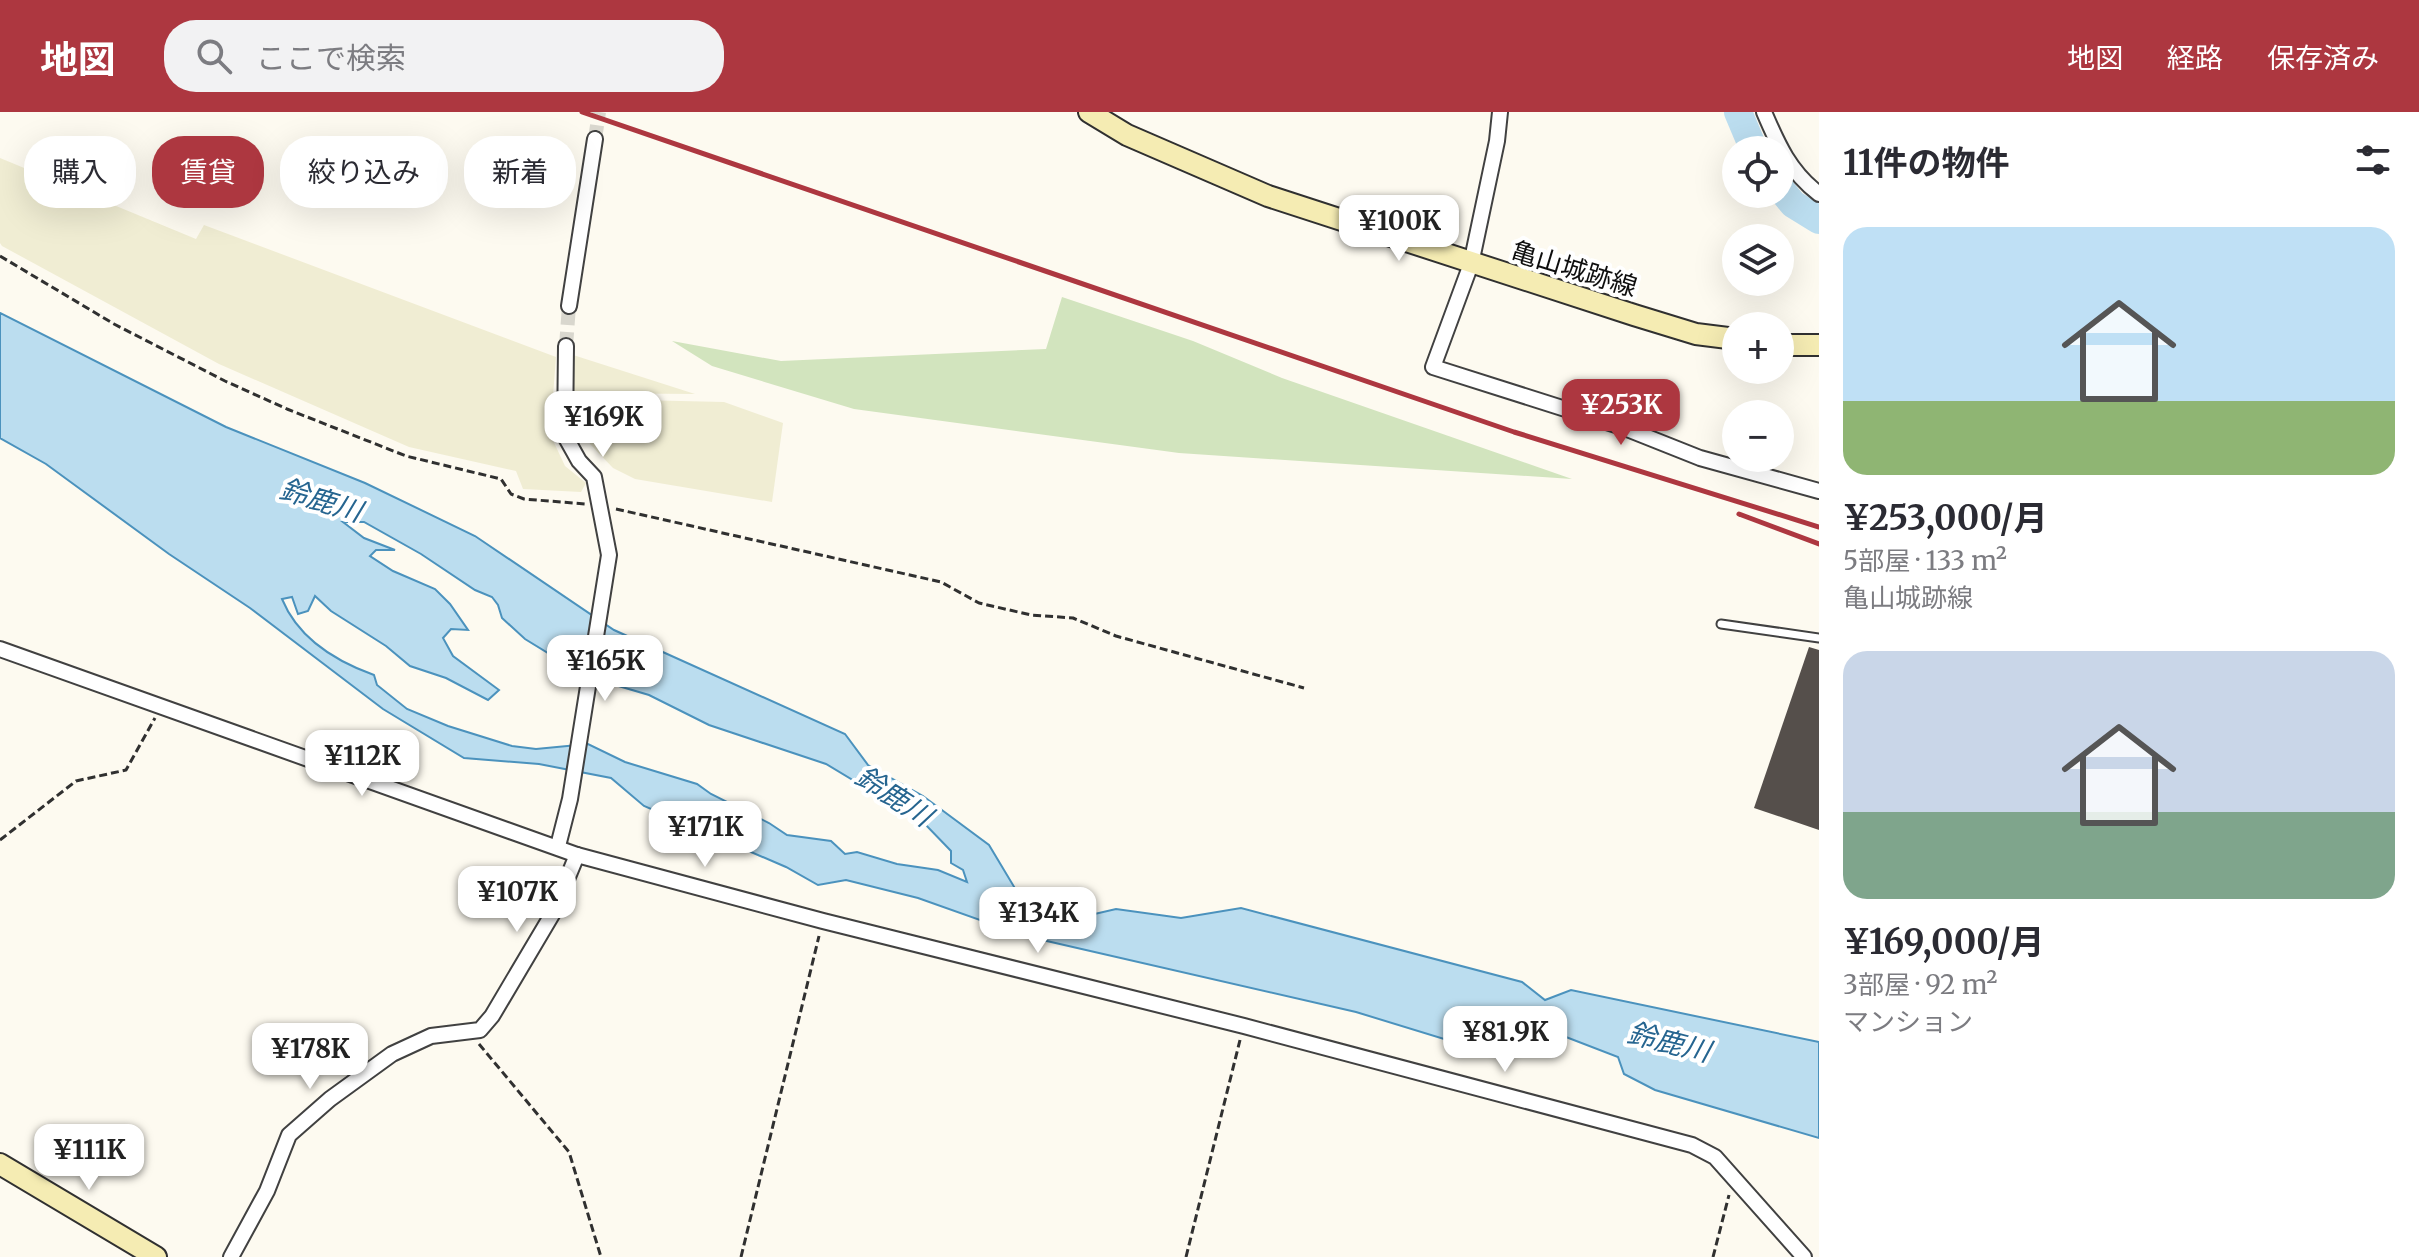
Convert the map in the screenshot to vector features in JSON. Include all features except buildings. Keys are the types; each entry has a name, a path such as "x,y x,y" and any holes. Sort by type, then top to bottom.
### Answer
{"main road":[{"name":"亀山城跡線","path":"1089,112 1127,135 1268,196 1471,264 1696,334 1722,337"},
{"path":"1794,345 1819,345"},
{"path":"0,1164 156,1257"}],"street":[{"path":"1500,112 1497,141 1471,264 1433,367 1622,427 1700,458 1819,491"},
{"path":"1764,112 1791,167 1802,181 1819,194"},
{"path":"569,306 595,139"},
{"path":"558,846 564,830 609,555 594,477 579,461 565,436 566,346"},
{"path":"0,649 577,855 1692,1145 1715,1157 1804,1257"},
{"path":"231,1257 267,1191 289,1135 330,1099 392,1054 431,1036 480,1030 492,1016 553,913 577,855"}],"lane":[{"path":"1721,624 1819,638"}],"path":[{"path":"0,256 114,324 225,381 406,456 501,479 511,494 524,499 600,505 941,582 979,603 1031,615 1073,618 1116,636 1304,688"},
{"path":"0,840 76,781 126,770 161,708"},
{"path":"741,1257 823,921"},
{"path":"1186,1257 1244,1026"},
{"path":"469,1032 569,1152 601,1257"},
{"path":"1713,1257 1733,1179"}],"shaded area":[{"path":"0,158 24,168 24,208 121,208 196,239 204,225 556,357 550,434 565,466 586,483 581,492 523,489 516,471 409,447 219,364 0,243"},
{"path":"570,354 695,394 571,393"},
{"path":"594,399 724,402 783,423 772,502 635,479 613,468 590,444"}],"green space":[{"path":"1062,297 1193,341 1282,378 1572,479 1179,453 854,409 712,366 672,341 781,361 1046,349"}],"water":[{"name":"鈴鹿川","path":"0,313 226,427 365,483 475,536 614,630 845,734 868,765 923,796 989,845 1022,900 1063,915 1086,916 1116,909 1181,918 1241,908 1522,982 1545,1000 1571,990 1819,1042 1819,1138 1655,1090 1624,1074 1618,1057 1566,1037 1532,1030 1530,1053 1493,1054 1356,1012 1025,936 918,898 846,880 818,885 786,867 644,806 611,778 539,764 464,758 383,709 250,608 169,554 46,464 0,438","holes":["343,522 364,522 421,554 475,590 492,597 502,618 525,639 566,664 605,682 649,695 709,725 826,764 924,823 951,851 951,863 963,870 967,882 938,870 897,864 857,852 845,854 831,841 787,835 697,784 625,762 588,744 536,749 512,746 448,726 407,709 377,685 374,675 345,663 319,646 298,625 282,599 292,597 298,614 308,611 315,596 331,611 386,646 410,666 446,678 488,700 499,690 453,656 443,638 451,629 468,630 450,604 435,589 393,571 370,556 376,550 395,550 364,538"]}],"waterway":[{"path":"1738,112 1748,136"},
{"path":"1794,205 1819,220"}],"tunnel":[{"path":"595,139 599,112"},
{"path":"566,346 569,306"}],"railway":[{"path":"582,112 1514,432 1819,527"},
{"path":"1739,514 1819,544"}]}
